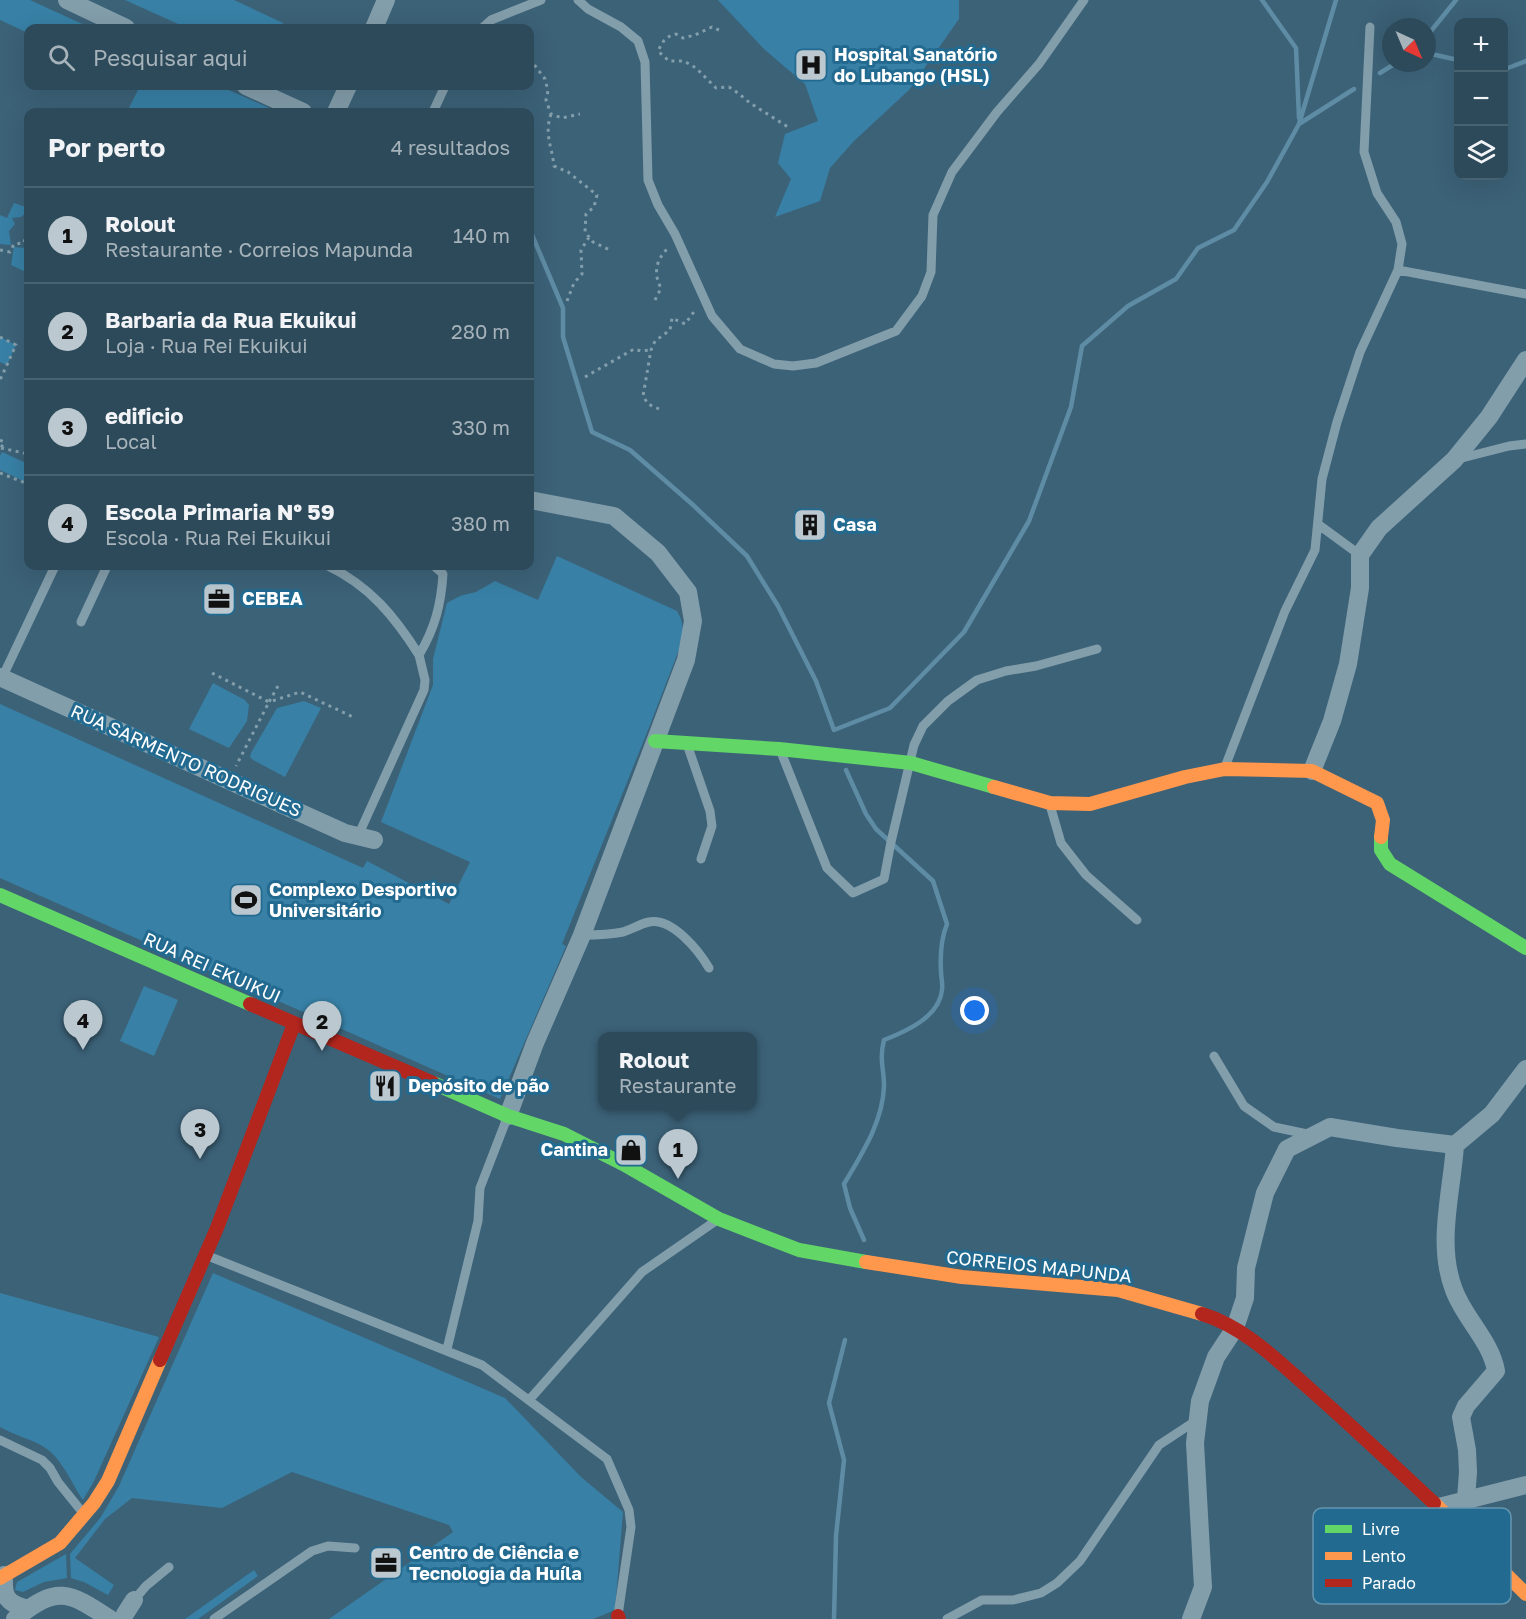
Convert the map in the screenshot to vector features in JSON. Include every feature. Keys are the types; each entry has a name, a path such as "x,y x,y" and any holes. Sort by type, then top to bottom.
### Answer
{"street":[{"path":"67,0 118,24"},
{"path":"376,24 386,0"},
{"path":"255,90 294,108"},
{"path":"338,108 346,90"},
{"path":"1312,771 1332,721 1348,664 1360,588 1360,555 1379,528 1454,460 1490,417 1526,360"},
{"path":"508,1116 535,1043 582,935 686,660 693,621 688,592 658,553 614,516 534,501"},
{"name":"RUA SARMENTO RODRIGUES","path":"1,677 345,833 366,838"},
{"path":"655,741 780,748 911,762 1050,803 1090,804 1185,777 1225,769 1312,771 1377,803 1383,812 1384,822 1379,850 1390,864 1526,948"},
{"name":"RUA REI EKUIKUI","path":"0,895 508,1116"},
{"path":"123,1611 68,1595 52,1596 36,1602 21,1614 3,1592 2,1576 60,1543 84,1515 108,1481 217,1228 294,1024"},
{"path":"1466,1499 1467,1450 1461,1417 1466,1406 1496,1371 1483,1341 1454,1290 1446,1258 1448,1206 1455,1145 1492,1114 1526,1069"},
{"name":"CORREIOS MAPUNDA","path":"508,1116 574,1139 719,1219 799,1250 962,1277 1118,1290 1191,1310 1236,1328 1297,1377 1439,1507"},
{"path":"1191,1619 1203,1587 1195,1443 1200,1401 1216,1357 1236,1328 1245,1298 1246,1268 1265,1193 1287,1149 1330,1127 1455,1145"},
{"path":"1439,1507 1526,1485"},
{"name":"CORREIOS MAPUNDA","path":"1511,1579 1526,1594"}],"lane":[{"path":"487,24 541,0"},
{"path":"578,0 588,9 621,27 638,41 645,62 648,180 658,205 675,234 711,316 740,349 774,364 794,366 816,363 896,331 922,296 931,272 933,215 952,172 996,112 1039,64 1084,0"},
{"path":"1225,769 1285,611 1315,549 1322,479 1337,422 1360,352 1398,270 1402,244 1396,222 1377,193 1364,152 1370,27"},
{"path":"435,108 443,90"},
{"path":"1398,270 1526,294"},
{"path":"1454,460 1526,444"},
{"path":"1319,525 1360,555"},
{"path":"1,677 53,570"},
{"path":"81,622 105,570"},
{"path":"334,570 375,598 397,621 419,655 425,680 424,690 366,838"},
{"path":"419,655 430,636 441,599 443,574 438,570"},
{"path":"780,748 827,868 853,893 884,879 914,745 923,726 948,702 977,680 1006,670 1036,666 1097,649"},
{"path":"686,743 710,812 712,826 701,859"},
{"path":"1050,803 1061,843 1086,875 1137,920"},
{"path":"582,935 605,935 625,931 649,922 657,922 682,935 692,944 709,968"},
{"path":"1214,1056 1245,1106 1274,1127 1314,1135"},
{"path":"447,1349 478,1221 480,1188 508,1116"},
{"path":"530,1399 642,1272 719,1219"},
{"path":"205,1254 447,1349 482,1365 607,1459 629,1510 631,1527 616,1618"},
{"path":"947,1619 982,1600 1013,1600 1041,1593 1057,1583 1080,1561 1159,1445 1198,1419"},
{"path":"0,1440 42,1460 84,1515"},
{"path":"214,1619 312,1551 328,1546 355,1548"},
{"path":"123,1611 146,1586 169,1567"}],"path":[{"path":"719,30 712,27 683,38 676,34 669,36 658,51 669,62 684,61 696,68 716,88 729,87 788,127"},
{"path":"534,64 545,79 548,91 546,100 551,114 547,139 552,148 554,166 568,172 597,195 594,207 586,214 585,232 594,242 610,250"},
{"path":"551,114 562,118 580,114"},
{"path":"567,301 574,284 582,274 581,250 589,237"},
{"path":"0,250 10,252 14,243 24,243"},
{"path":"655,300 661,288 656,279 656,266 659,258 672,244"},
{"path":"659,410 648,404 643,396 651,350 655,341 670,330 672,318 685,324 705,301"},
{"path":"0,337 16,345 0,380"},
{"path":"585,376 634,349 651,350"},
{"path":"0,440 4,442 1,449 24,453"},
{"path":"0,473 24,482"},
{"path":"212,673 269,702 300,692 353,717"},
{"path":"229,780 278,686"}],"shaded area":[{"path":"0,0 30,0 82,24 24,24 24,31 0,20"},
{"path":"125,0 234,0 283,23 282,24 178,24"},
{"path":"718,0 959,0 959,19 909,90 854,141 830,168 820,201 775,217 791,179 778,163 785,134 818,121 805,84 765,50"},
{"path":"138,90 228,90 270,108 129,108"},
{"path":"14,203 24,206 24,214 12,218 15,224 9,231 11,245 0,244 0,215 7,218"},
{"path":"14,247 24,248 24,271 11,265"},
{"path":"0,337 16,345 7,365 0,362"},
{"path":"2,452 24,462 24,481 0,470"},
{"path":"557,556 677,611 683,629 680,647 562,944 566,946 500,1099 0,878 0,704 363,868 367,861 449,904 470,862 381,822 433,685 433,659 447,603 460,596 476,592 495,581 538,600"},
{"path":"213,683 245,700 249,705 247,721 229,748 189,729"},
{"path":"304,701 321,708 285,777 253,760 250,757 251,753 277,708"},
{"path":"144,986 178,1000 154,1056 120,1041"},
{"path":"213,1273 505,1398 581,1477 623,1512 615,1610 593,1619 329,1619 453,1532 449,1525 292,1472 222,1508 132,1498 105,1519 75,1558 114,1585 108,1595 71,1578 70,1554 101,1517 119,1486"},
{"path":"0,1293 159,1337 94,1481 83,1500 63,1466 53,1454 36,1443 0,1427"},
{"path":"66,1554 67,1578 44,1582 23,1592 15,1590 17,1582"},
{"path":"254,1570 258,1576 198,1619 185,1619"}],"waterway":[{"path":"1262,0 1296,48 1299,118"},
{"path":"534,239 563,308 563,337 592,432 630,450 747,556 778,606 816,681 834,730 890,708 964,632 1029,521 1071,407 1082,346 1128,306 1176,279 1198,248 1234,230 1267,182 1299,124 1336,0"},
{"path":"1436,25 1456,0"},
{"path":"1436,55 1454,59"},
{"path":"1508,68 1526,61"},
{"path":"1299,124 1354,89"},
{"path":"846,770 866,814 876,829 933,881 947,924 941,947 940,1000 920,1022 884,1040 882,1059 884,1086 880,1112 870,1138 844,1184 850,1208 864,1240"},
{"path":"834,1619 836,1536 844,1460 829,1403 845,1340"}],"traffic: fast":[{"path":"655,741 779,749 911,763 994,787"},
{"path":"1381,837 1381,850 1390,864 1526,948"},
{"path":"0,895 250,1004"},
{"path":"433,1083 508,1116 564,1134 623,1164 719,1219 799,1250 866,1262"}],"traffic: slow":[{"path":"994,787 1050,803 1090,804 1185,777 1225,769 1312,771 1377,803 1383,820 1381,837"},
{"path":"866,1262 962,1277 1118,1290 1202,1314"},
{"path":"0,1578 60,1543 94,1503 108,1481 160,1360"},
{"path":"1434,1503 1439,1508"},
{"path":"1511,1579 1526,1594"}],"traffic: jam":[{"path":"250,1004 433,1083"},
{"path":"160,1360 217,1228 294,1024"},
{"path":"1202,1314 1233,1327 1274,1357 1434,1503"}],"place":[{"name":"Hospital Sanatório do Lubango (HSL)","path":"811,65"},
{"name":"Casa","path":"810,525"},
{"name":"CEBEA","path":"219,599"},
{"name":"Complexo Desportivo Universitário","path":"246,900"},
{"name":"Escola Primaria Nº 59","path":"83,1050"},
{"name":"Barbaria da Rua Ekuikui","path":"322,1051"},
{"name":"Depósito de pão","path":"385,1086"},
{"name":"Cantina","path":"631,1150"},
{"name":"edificio","path":"200,1159"},
{"name":"Rolout","path":"678,1179"},
{"name":"Centro de Ciência e Tecnologia da Huíla","path":"386,1563"}]}
